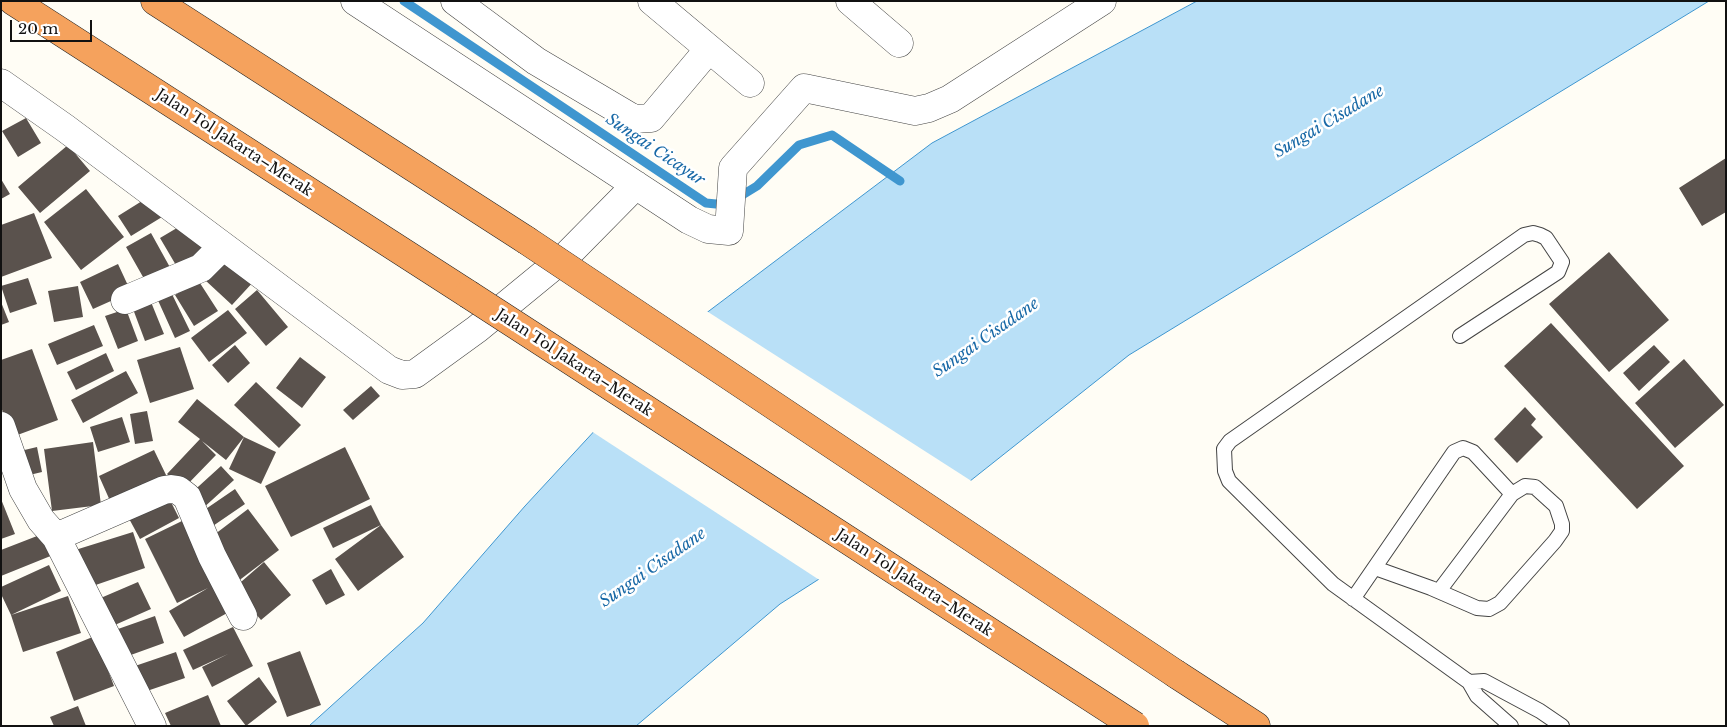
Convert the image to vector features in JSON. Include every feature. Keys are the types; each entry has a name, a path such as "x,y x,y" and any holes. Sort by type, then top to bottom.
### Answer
{"highway":[{"name":"Jalan Tol Jakarta–Merak","path":"13,1 1135,726"},
{"path":"155,1 526,240 1256,726"}],"street":[{"path":"355,1 689,220 708,229 729,231 733,168 804,88 915,111 929,108 950,99 1102,1"},
{"path":"454,1 536,61 634,119 651,118 710,49"},
{"path":"652,1 750,82"},
{"path":"850,1 899,43"},
{"path":"1,83 65,128 389,370 402,375 415,374 477,329 566,256 636,185"},
{"path":"125,300 201,268 223,246"},
{"path":"1,426 23,489 41,520 56,537 152,726"},
{"path":"56,537 164,490 178,490 187,497 212,556 243,616"}],"lane":[{"path":"1460,336 1558,272 1562,262 1546,238 1540,234 1533,233 1524,235 1230,441 1224,449 1224,471 1229,481 1332,584 1469,682 1477,696 1511,726"},
{"path":"1353,599 1454,452 1463,448 1473,452 1512,494"},
{"path":"1375,568 1476,608 1489,610 1500,604 1562,531 1562,524 1556,506 1535,487 1525,486 1512,494 1439,592"},
{"path":"1469,682 1484,681 1540,711 1562,726"}],"water":[{"name":"Sungai Cisadane","path":"1197,1 1709,1 1129,355 960,489 780,604 636,726 309,726 423,623 525,506 697,320 932,143"}],"pier":[{"path":"705,310 973,482 821,581 591,431 695,318"}],"building":[{"path":"26,118 41,143 18,157 2,131"},
{"path":"68,145 90,171 40,213 18,187"},
{"path":"1726,158 1726,212 1702,226 1679,188"},
{"path":"1,179 10,194 1,199"},
{"path":"86,189 124,237 81,270 44,222"},
{"path":"150,196 162,217 131,236 118,216"},
{"path":"34,213 52,258 1,277 1,225"},
{"path":"187,222 207,256 180,272 160,238"},
{"path":"151,233 172,271 147,284 126,247"},
{"path":"1609,252 1669,320 1609,372 1549,304"},
{"path":"227,255 255,280 232,305 205,280"},
{"path":"118,264 131,292 93,309 80,282"},
{"path":"28,278 37,304 10,313 1,286"},
{"path":"198,280 218,311 194,326 175,295"},
{"path":"78,286 83,317 54,322 48,291"},
{"path":"170,290 190,331 175,338 156,296"},
{"path":"257,290 288,327 266,346 235,309"},
{"path":"1,302 9,322 1,325"},
{"path":"151,302 164,334 145,341 133,309"},
{"path":"126,309 138,341 118,349 105,316"},
{"path":"228,310 247,333 209,362 191,338"},
{"path":"1551,323 1684,466 1637,509 1504,366"},
{"path":"94,325 103,346 57,365 48,344"},
{"path":"235,345 250,363 228,383 212,365"},
{"path":"1654,345 1670,362 1639,391 1623,373"},
{"path":"180,347 194,389 150,403 137,360"},
{"path":"32,349 58,420 12,437 1,407 1,360"},
{"path":"106,353 114,371 76,390 67,372"},
{"path":"300,357 326,377 302,408 276,388"},
{"path":"1684,359 1724,405 1675,448 1635,403"},
{"path":"126,371 138,393 83,423 71,400"},
{"path":"256,382 301,425 279,448 234,405"},
{"path":"371,386 380,396 353,420 343,410"},
{"path":"197,399 244,437 226,460 202,441 216,455 183,489 167,474 200,439 178,422"},
{"path":"1525,407 1536,419 1531,425 1543,437 1517,463 1494,439"},
{"path":"147,411 153,441 135,444 130,414"},
{"path":"122,417 130,442 98,452 90,427"},
{"path":"244,437 276,452 261,484 229,469"},
{"path":"93,442 101,505 52,511 44,449"},
{"path":"37,447 42,472 21,477 16,452"},
{"path":"345,447 370,499 291,537 265,486"},
{"path":"154,450 167,477 111,503 99,476"},
{"path":"221,466 234,480 201,510 188,496"},
{"path":"235,489 245,504 207,530 197,515"},
{"path":"166,492 179,518 140,539 126,513"},
{"path":"1,499 15,534 1,539"},
{"path":"371,505 381,525 333,548 323,528"},
{"path":"248,509 279,550 237,582 206,541"},
{"path":"182,521 229,612 184,637 169,611 208,588 177,603 145,539"},
{"path":"381,525 404,557 358,591 335,559"},
{"path":"50,531 58,553 1,576 1,550"},
{"path":"133,532 145,568 84,589 72,551"},
{"path":"264,562 291,595 261,620 234,588"},
{"path":"49,565 61,591 11,615 1,594 1,587"},
{"path":"331,569 345,595 326,605 312,580"},
{"path":"138,582 151,609 108,628 96,600"},
{"path":"68,596 81,633 23,652 11,615"},
{"path":"155,616 164,643 128,656 118,629"},
{"path":"233,627 253,666 212,687 202,667 228,654 193,670 183,650"},
{"path":"95,636 114,686 74,701 56,652"},
{"path":"300,651 321,705 287,717 267,663"},
{"path":"176,652 185,678 144,692 135,666"},
{"path":"259,677 277,702 246,726 227,701"},
{"path":"208,695 221,726 171,726 165,713"},
{"path":"78,706 86,726 54,726 50,717"}],"waterway":[{"name":"Sungai Cicayur","path":"404,1 706,203 726,205 757,186 799,145 832,135 900,181"}]}
